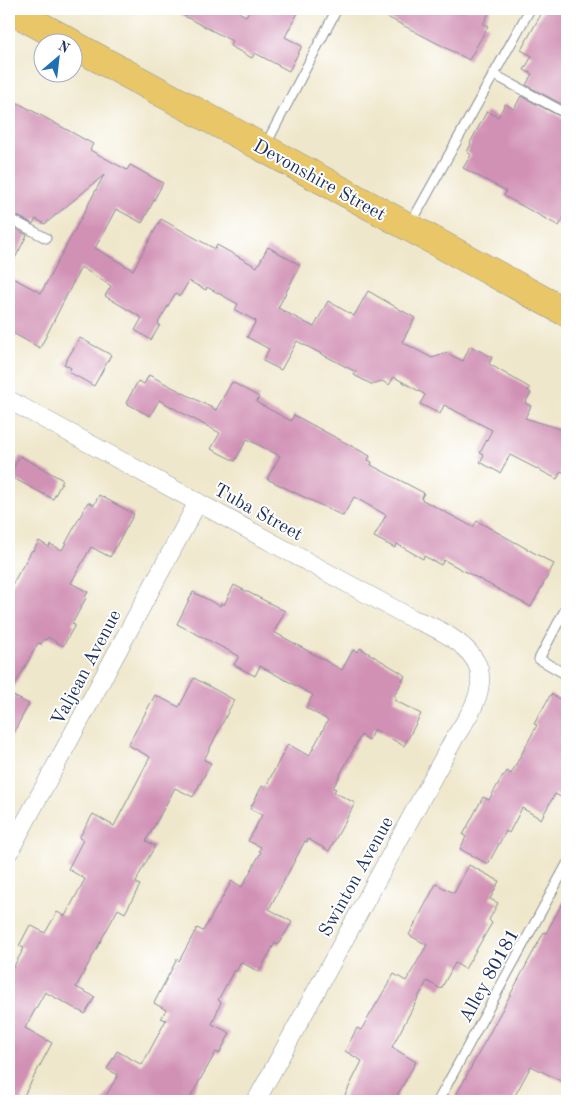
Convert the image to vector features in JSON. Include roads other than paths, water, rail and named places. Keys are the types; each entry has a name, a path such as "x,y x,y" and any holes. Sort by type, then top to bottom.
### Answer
{"main road":[{"name":"Devonshire Street","path":"9,9 51,32"},
{"name":"Devonshire Street","path":"82,49 567,313"}],"street":[{"name":"Tuba Street","path":"9,400 413,619 431,625 454,638 470,654 479,669"},
{"name":"Valjean Avenue","path":"9,852 198,502"},
{"name":"Swinton Avenue","path":"256,1101 455,737 468,718 477,698 479,669"}],"lane":[{"path":"264,148 337,9"},
{"path":"409,227 530,9"},
{"path":"493,74 567,114"},
{"path":"9,218 46,238"},
{"path":"567,606 539,659 567,674"},
{"name":"Alley 80181","path":"438,1101 567,864"}]}
